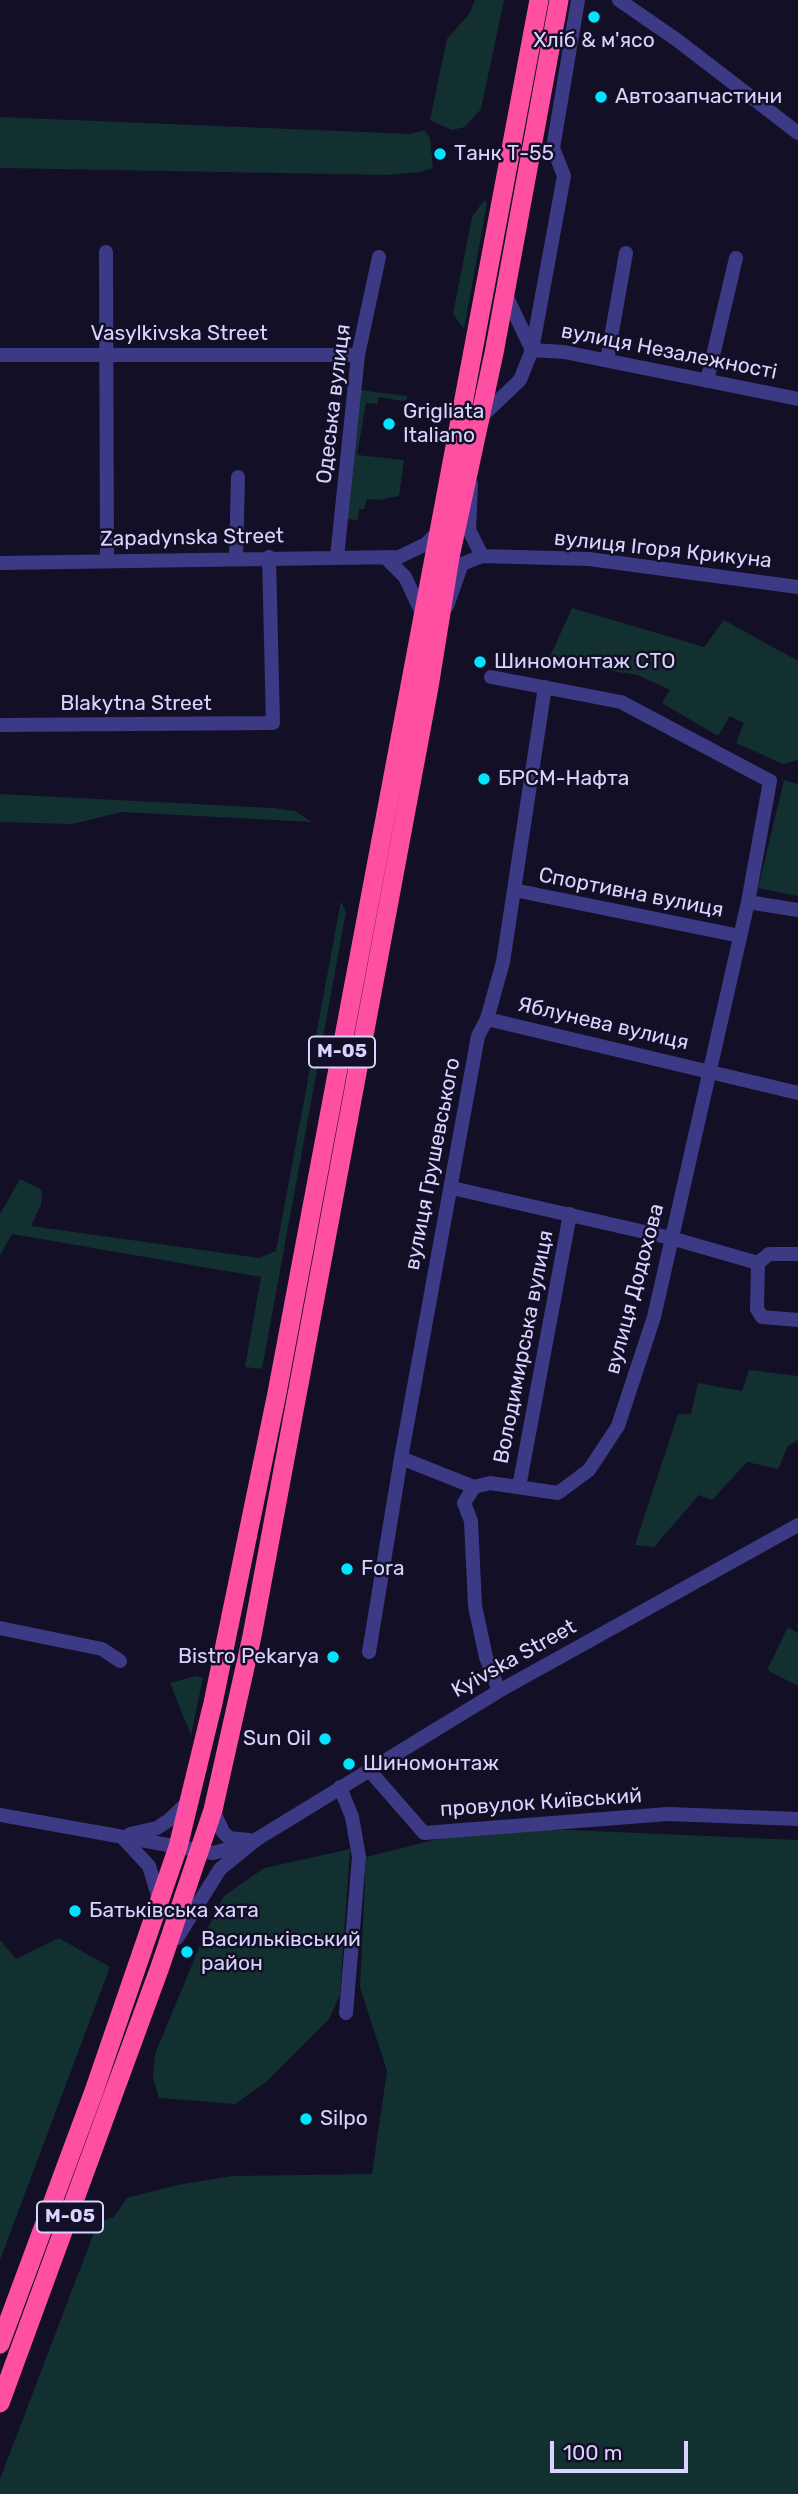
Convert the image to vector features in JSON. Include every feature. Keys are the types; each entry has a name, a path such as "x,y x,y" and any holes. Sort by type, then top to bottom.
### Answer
{"highway":[{"name":"М-05","path":"0,2403 160,1967 213,1810 252,1636 431,622 440,530 539,0"},
{"name":"М-05","path":"0,2344 94,2091 178,1847 191,1799 257,1499 431,622 480,418 559,0"}],"street":[{"path":"545,76 558,49 569,0"},
{"path":"480,418 520,380 532,350 564,176 553,148 578,0"},
{"path":"619,0 677,40 798,134"},
{"path":"106,253 107,560"},
{"path":"607,360 626,253"},
{"name":"Одеська вулиця","path":"337,557 358,355 379,257"},
{"path":"707,381 736,258"},
{"path":"505,293 532,350"},
{"name":"вулиця Незалежності","path":"532,350 564,352 798,399"},
{"name":"Vasylkivska Street","path":"0,355 358,355"},
{"path":"431,622 462,564 482,556 469,530 472,507 470,463"},
{"path":"236,558 238,477"},
{"name":"Zapadynska Street","path":"0,563 385,557 411,553 440,530"},
{"name":"вулиця Ігоря Крикуна","path":"482,556 589,559 798,587"},
{"name":"Blakytna Street","path":"0,725 273,723 269,557"},
{"path":"385,557 410,586 431,622"},
{"name":"вулиця Додохова","path":"474,1487 490,1483 558,1493 589,1470 618,1426 654,1317 748,902 770,781 621,702 491,677"},
{"name":"вулиця Грушевського","path":"369,1652 401,1458 478,1036 487,1019 503,962 545,687"},
{"name":"Спортивна вулиця","path":"514,890 740,936"},
{"path":"748,902 798,910"},
{"name":"Яблунева вулиця","path":"487,1019 709,1070"},
{"path":"709,1070 798,1093"},
{"path":"452,1188 671,1238 758,1263"},
{"name":"Володимирська вулиця","path":"519,1487 570,1214"},
{"path":"798,1254 769,1254 758,1263 757,1308 762,1317 798,1320"},
{"path":"401,1458 474,1487 464,1503 471,1521 475,1606 486,1657 499,1691"},
{"name":"Kyivska Street","path":"257,1839 499,1691 798,1525"},
{"path":"0,1628 102,1649 120,1661"},
{"name":"провулок Київський","path":"369,1770 424,1833 668,1814 798,1819"},
{"path":"340,1787 352,1817 359,1857 346,2013"},
{"path":"121,1836 157,1828 191,1799"},
{"path":"213,1810 222,1832 229,1838 240,1841 257,1839"},
{"path":"0,1815 200,1852 229,1851 257,1839"},
{"path":"121,1836 149,1866 159,1901"},
{"path":"160,1967 200,1897 220,1870 257,1839"}],"green space":[{"path":"475,0 504,0 481,109 465,127 452,130 430,120 447,39 469,14"},
{"path":"0,117 411,134 424,130 430,138 433,168 389,175 0,168"},
{"path":"484,200 487,203 464,329 453,314 472,217"},
{"path":"360,390 407,396 407,400 379,397 377,404 366,403 357,455 404,460 399,496 379,500 367,499 364,509 359,509 358,520 345,519"},
{"path":"572,608 704,647 724,620 798,661 798,760 783,764 736,743 744,723 730,716 718,736 662,703 670,690 637,675 548,661"},
{"path":"784,780 798,784 798,896 758,888"},
{"path":"0,794 273,808 295,811 312,822 122,812 72,824 0,822"},
{"path":"341,901 346,912 262,1369 245,1367 261,1277 12,1234 0,1255 0,1214 20,1179 42,1190 41,1205 31,1226 259,1258 276,1251"},
{"path":"749,1370 798,1376 798,1440 788,1446 778,1469 747,1462 712,1500 699,1495 654,1547 635,1545 678,1414 691,1414 698,1383 742,1391"},
{"path":"788,1627 798,1633 798,1686 767,1670"},
{"path":"195,1676 203,1678 191,1735 170,1683"},
{"path":"548,1829 798,1840 798,2494 0,2494 0,2479 98,2222 114,2217 127,2198 177,2185 233,2176 372,2174 387,2071 360,1987 366,1857 445,1837"},
{"path":"350,1849 340,1995 329,2019 266,2082 235,2104 159,2098 153,2078 155,2054 206,1931 224,1896 264,1868"},
{"path":"59,1938 110,1967 0,2260 0,1940 16,1959"}],"place":[{"name":"Хліб & м'ясо","path":"594,17"},
{"name":"Автозапчастини","path":"601,97"},
{"name":"Танк Т-55","path":"440,154"},
{"name":"Grigliata Italiano","path":"389,424"},
{"name":"Шиномонтаж СТО","path":"480,662"},
{"name":"БРСМ-Нафта","path":"484,779"},
{"name":"Fora","path":"347,1569"},
{"name":"Bistro Pekarya","path":"333,1657"},
{"name":"Sun Oil","path":"325,1739"},
{"name":"Шиномонтаж","path":"349,1764"},
{"name":"Батьківська хата","path":"75,1911"},
{"name":"Васильківський район","path":"187,1952"},
{"name":"Silpo","path":"306,2119"}]}
